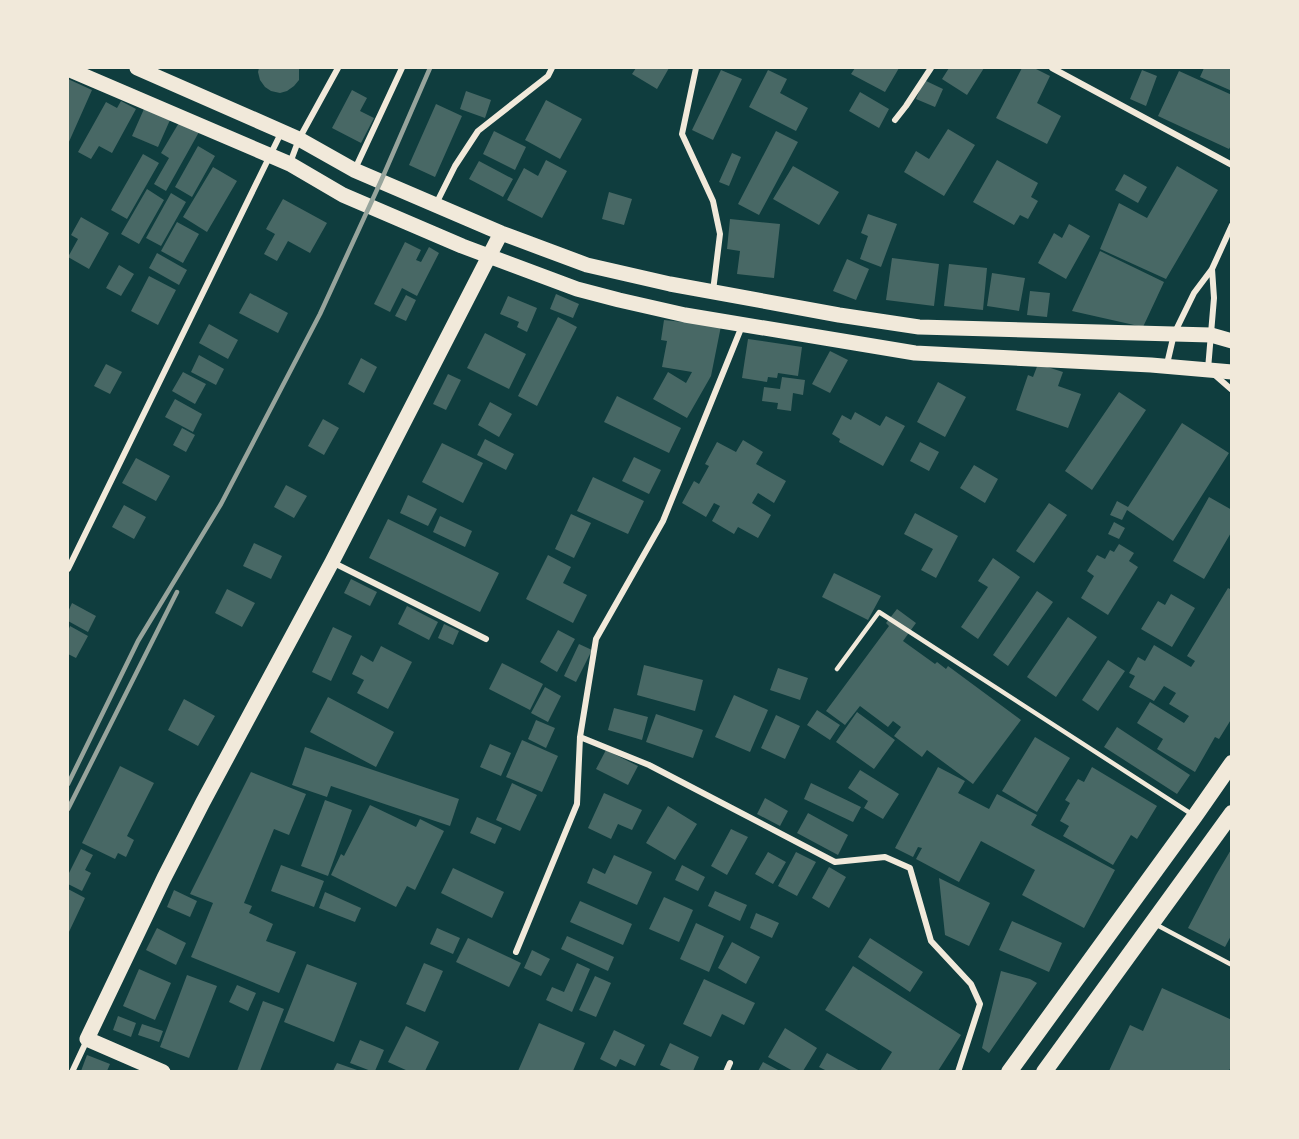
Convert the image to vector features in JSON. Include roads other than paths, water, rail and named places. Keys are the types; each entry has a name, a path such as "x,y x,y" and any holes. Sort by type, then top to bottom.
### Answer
{"highway":[{"path":"1009,1071 1232,763"},
{"path":"1044,1071 1232,813"}],"main road":[{"path":"137,68 300,139 354,170 501,233 587,265 670,284 838,315 919,327 1211,335 1232,340"},
{"path":"68,69 271,155 343,195 488,257 588,292 685,315 915,353 1166,366 1232,372"},
{"path":"163,1071 87,1039 203,802 332,562 501,233"}],"street":[{"path":"290,164 300,139 338,68"},
{"path":"354,170 402,68"},
{"path":"436,204 455,166 478,131 548,76 552,68"},
{"path":"696,68 682,134 713,201 720,234 713,292"},
{"path":"895,120 931,68"},
{"path":"1052,68 1232,165"},
{"path":"68,569 282,131"},
{"path":"1166,366 1174,334 1194,293 1212,268 1232,225"},
{"path":"1212,268 1214,298 1208,369 1232,390"},
{"path":"516,952 577,804 580,737 596,639 663,521 742,325"},
{"path":"332,562 486,639"},
{"path":"580,737 649,765 835,862 885,856 910,868 931,941 971,984 980,1004 958,1071"},
{"path":"72,1071 87,1039"},
{"path":"726,1071 730,1063"}],"lane":[{"path":"837,669 879,612 1195,816"},
{"path":"1153,923 1232,965"}],"railway":[{"path":"68,784 138,641 221,504 320,314 430,68"},
{"path":"68,809 177,592"}]}
